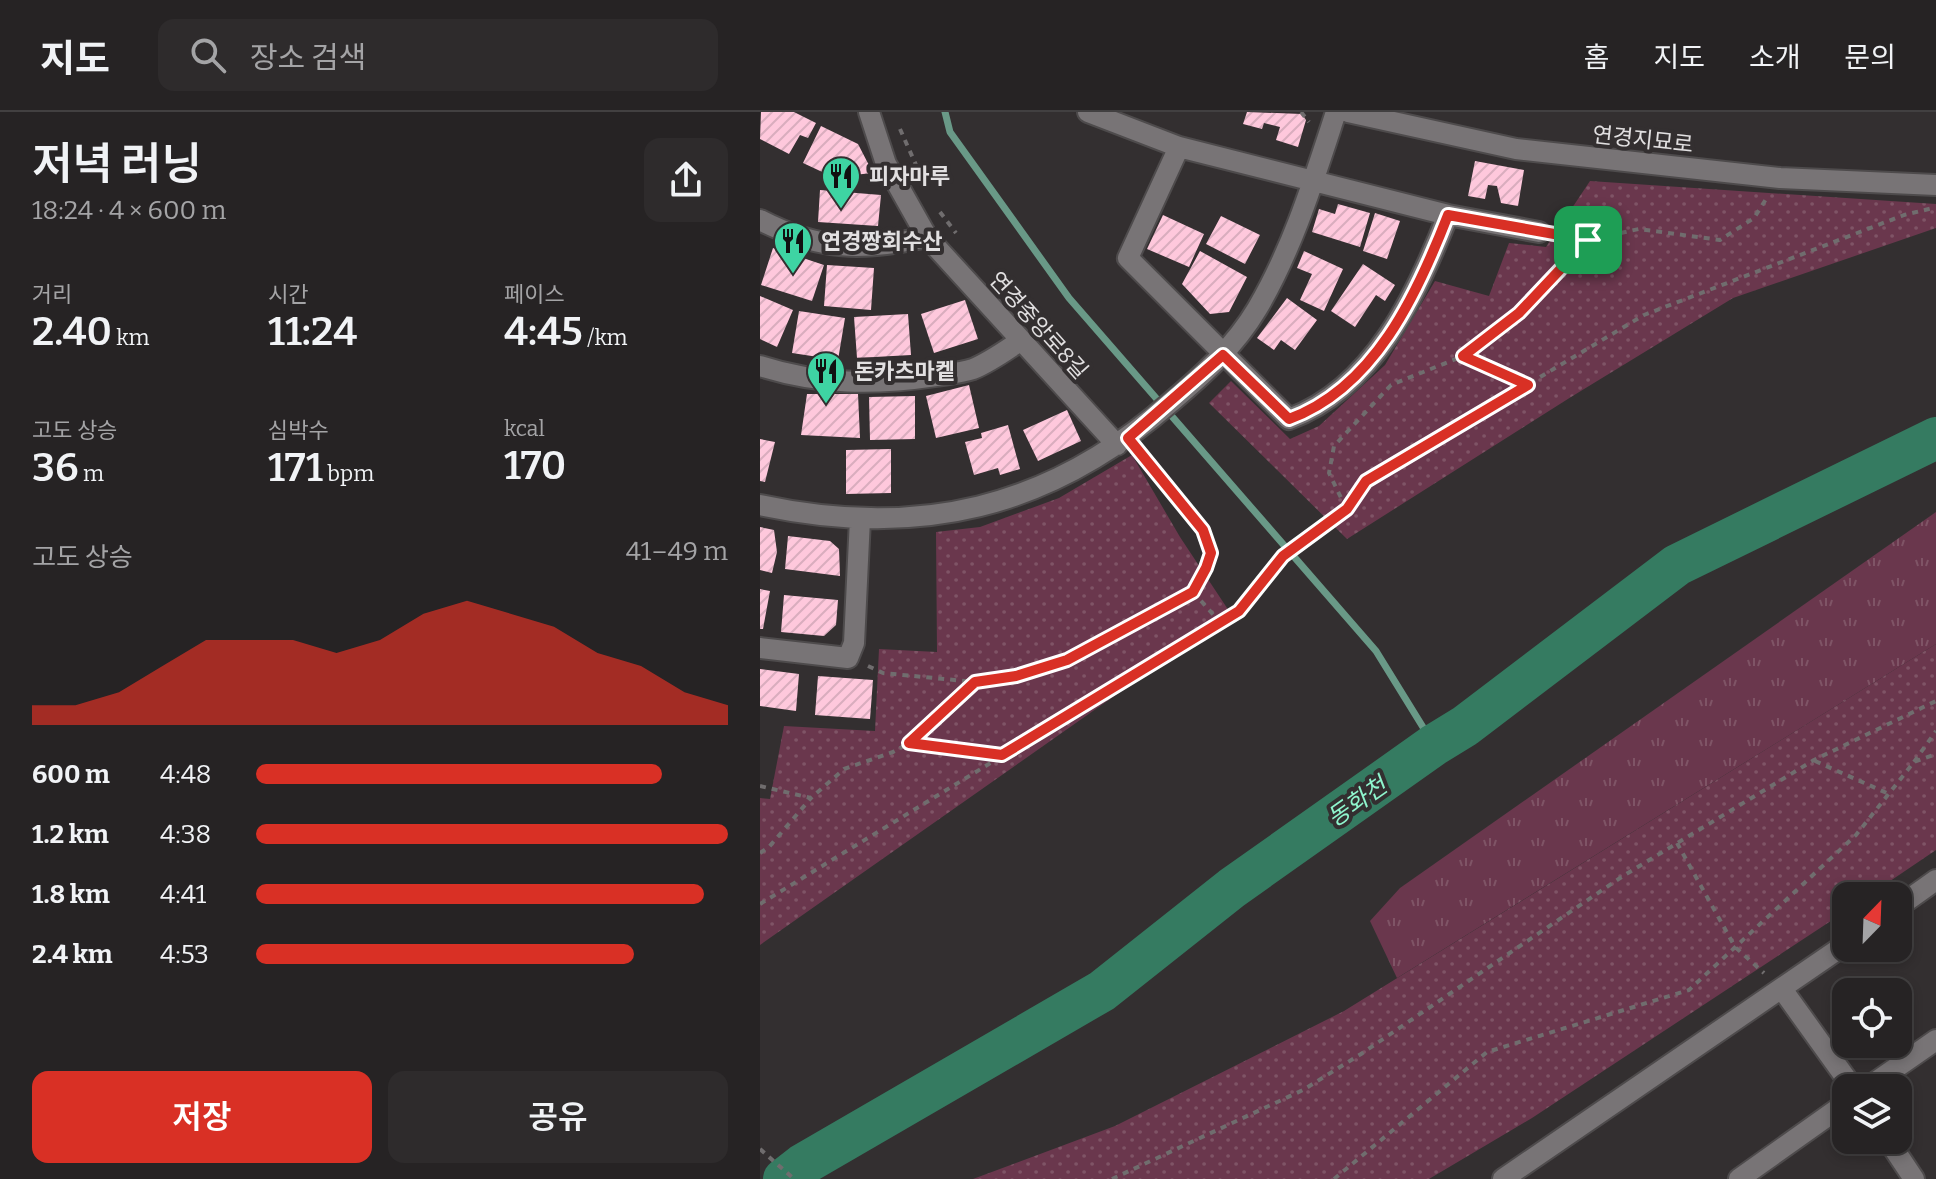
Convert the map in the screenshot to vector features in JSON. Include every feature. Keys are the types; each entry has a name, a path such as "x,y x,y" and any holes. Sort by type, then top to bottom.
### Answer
{"street":[{"name":"연경중앙로8길","path":"869,112 886,164 927,237 1020,341 1128,438"},
{"path":"1088,112 1179,147 1448,215 1539,232"},
{"path":"760,505 799,513 860,519 927,517 972,510 1050,482 1128,438 1216,362 1257,309 1288,246 1336,112"},
{"name":"연경지묘로","path":"1348,112 1516,149 1780,178 1936,185"},
{"path":"1179,147 1128,258 1216,362 1289,419 1315,410 1366,366 1393,329 1425,274 1448,215"},
{"path":"760,220 800,236 840,246 880,247 927,237"},
{"path":"760,366 833,383 910,380 969,371 991,361 1020,341"},
{"path":"760,648 848,658 854,643 860,519"},
{"path":"1912,897 1936,880"},
{"path":"1503,1179 1832,954"},
{"path":"1782,989 1843,1074"},
{"path":"1887,1074 1936,1040"},
{"path":"1739,1179 1832,1113"},
{"path":"1897,1154 1914,1179"}],"path":[{"path":"1301,112 1310,125"},
{"path":"895,120 926,188"},
{"path":"1539,232 1588,240 1639,229 1720,240 1754,218 1774,188"},
{"path":"932,201 963,243"},
{"path":"760,904 1239,611 1283,556 1347,509 1366,481 1644,315 1904,215 1936,208"},
{"path":"1347,509 1329,473 1334,446 1391,385 1463,356 1519,313 1588,240"},
{"path":"1463,356 1528,385"},
{"path":"848,658 883,673 975,682 1016,676 1067,660 1193,592 1211,553 1203,530 1128,438"},
{"path":"1193,592 1220,622"},
{"path":"760,853 769,847 811,798 844,769 893,752 909,743 975,682"},
{"path":"1112,1179 1303,1090 1623,876 1814,760 1936,701"},
{"path":"1334,1179 1487,1052 1689,990 1856,835 1936,731"},
{"path":"909,743 1002,755"},
{"path":"1914,762 1936,754"},
{"path":"1814,760 1889,794"},
{"path":"760,786 811,798"},
{"path":"1677,843 1735,947 1766,975"},
{"path":"760,1149 794,1179"}],"green space":[{"path":"1590,181 1936,204 1936,228 1733,298 1347,539 1209,403 1231,381 1290,439 1319,426 1385,365 1435,281 1489,296 1509,243 1546,247"},
{"path":"1132,455 1180,537 1231,614 760,945 760,798 770,799 784,726 875,731 879,649 937,652 936,532 980,527 1059,498"},
{"path":"1936,512 1936,644 1397,978 1370,921 1400,888"},
{"path":"1936,644 1936,850 1889,882 1832,882 1832,920 1532,1118 1429,1179 973,1179 1115,1126 1344,1011"}],"building":[{"path":"761,112 794,112 816,123 808,138 800,135 789,154 760,139"},
{"path":"1247,112 1302,114 1306,120 1298,147 1276,140 1280,127 1264,123 1262,129 1243,124"},
{"path":"821,126 858,144 873,173 833,177 803,163"},
{"path":"1475,161 1524,170 1518,206 1501,203 1497,186 1488,185 1485,199 1468,196"},
{"path":"820,190 881,195 878,226 818,222"},
{"path":"1338,204 1370,213 1360,247 1312,232 1319,209 1335,214"},
{"path":"1375,213 1400,221 1387,259 1363,251"},
{"path":"1163,215 1204,234 1189,267 1147,249"},
{"path":"1221,216 1260,235 1245,264 1206,244"},
{"path":"773,248 824,265 812,301 761,285"},
{"path":"1200,251 1247,277 1229,312 1210,314 1182,284"},
{"path":"1304,251 1343,269 1324,311 1300,300 1312,274 1297,268"},
{"path":"1363,264 1395,285 1385,301 1376,295 1355,327 1331,311"},
{"path":"827,265 874,268 871,310 824,306"},
{"path":"760,296 793,310 777,347 760,339"},
{"path":"1287,298 1317,320 1295,350 1281,340 1274,350 1257,338"},
{"path":"965,300 978,339 934,353 921,314"},
{"path":"799,311 845,318 838,360 792,353"},
{"path":"908,314 911,355 857,358 854,317"},
{"path":"969,385 979,428 936,438 926,396"},
{"path":"807,394 858,394 860,438 801,435"},
{"path":"915,396 915,439 870,440 869,397"},
{"path":"1067,410 1081,441 1038,461 1023,430"},
{"path":"1008,425 1020,469 1000,475 998,468 974,475 965,442 982,438 981,433"},
{"path":"760,439 775,442 765,482 760,481"},
{"path":"891,449 891,493 846,494 846,450"},
{"path":"760,527 774,530 777,552 772,573 760,570"},
{"path":"788,536 830,541 839,549 840,576 785,569"},
{"path":"760,589 770,591 763,629 760,629"},
{"path":"784,595 838,600 836,625 824,636 781,632"},
{"path":"760,669 799,674 796,711 760,706"},
{"path":"818,676 873,680 870,719 815,715"}],"waterway":[{"path":"945,112 950,132 1069,298 1376,651 1434,745"},
{"name":"동화천","path":"784,1179 802,1165 1102,991 1232,888 1465,726 1677,565 1936,438"}],"place":[{"name":"피자마루","path":"841,210"},
{"name":"연경짱회수산","path":"793,275"},
{"name":"돈카츠마켙","path":"826,405"}],"route":[{"path":"1448,215 1588,240 1519,313 1463,356 1528,385 1366,481 1347,509 1283,556 1239,611 1002,755 909,743 975,682 1016,676 1067,660 1193,592 1211,553 1203,530 1128,438 1223,355 1289,419 1315,410 1366,366 1393,329 1425,274 1448,215"}]}
